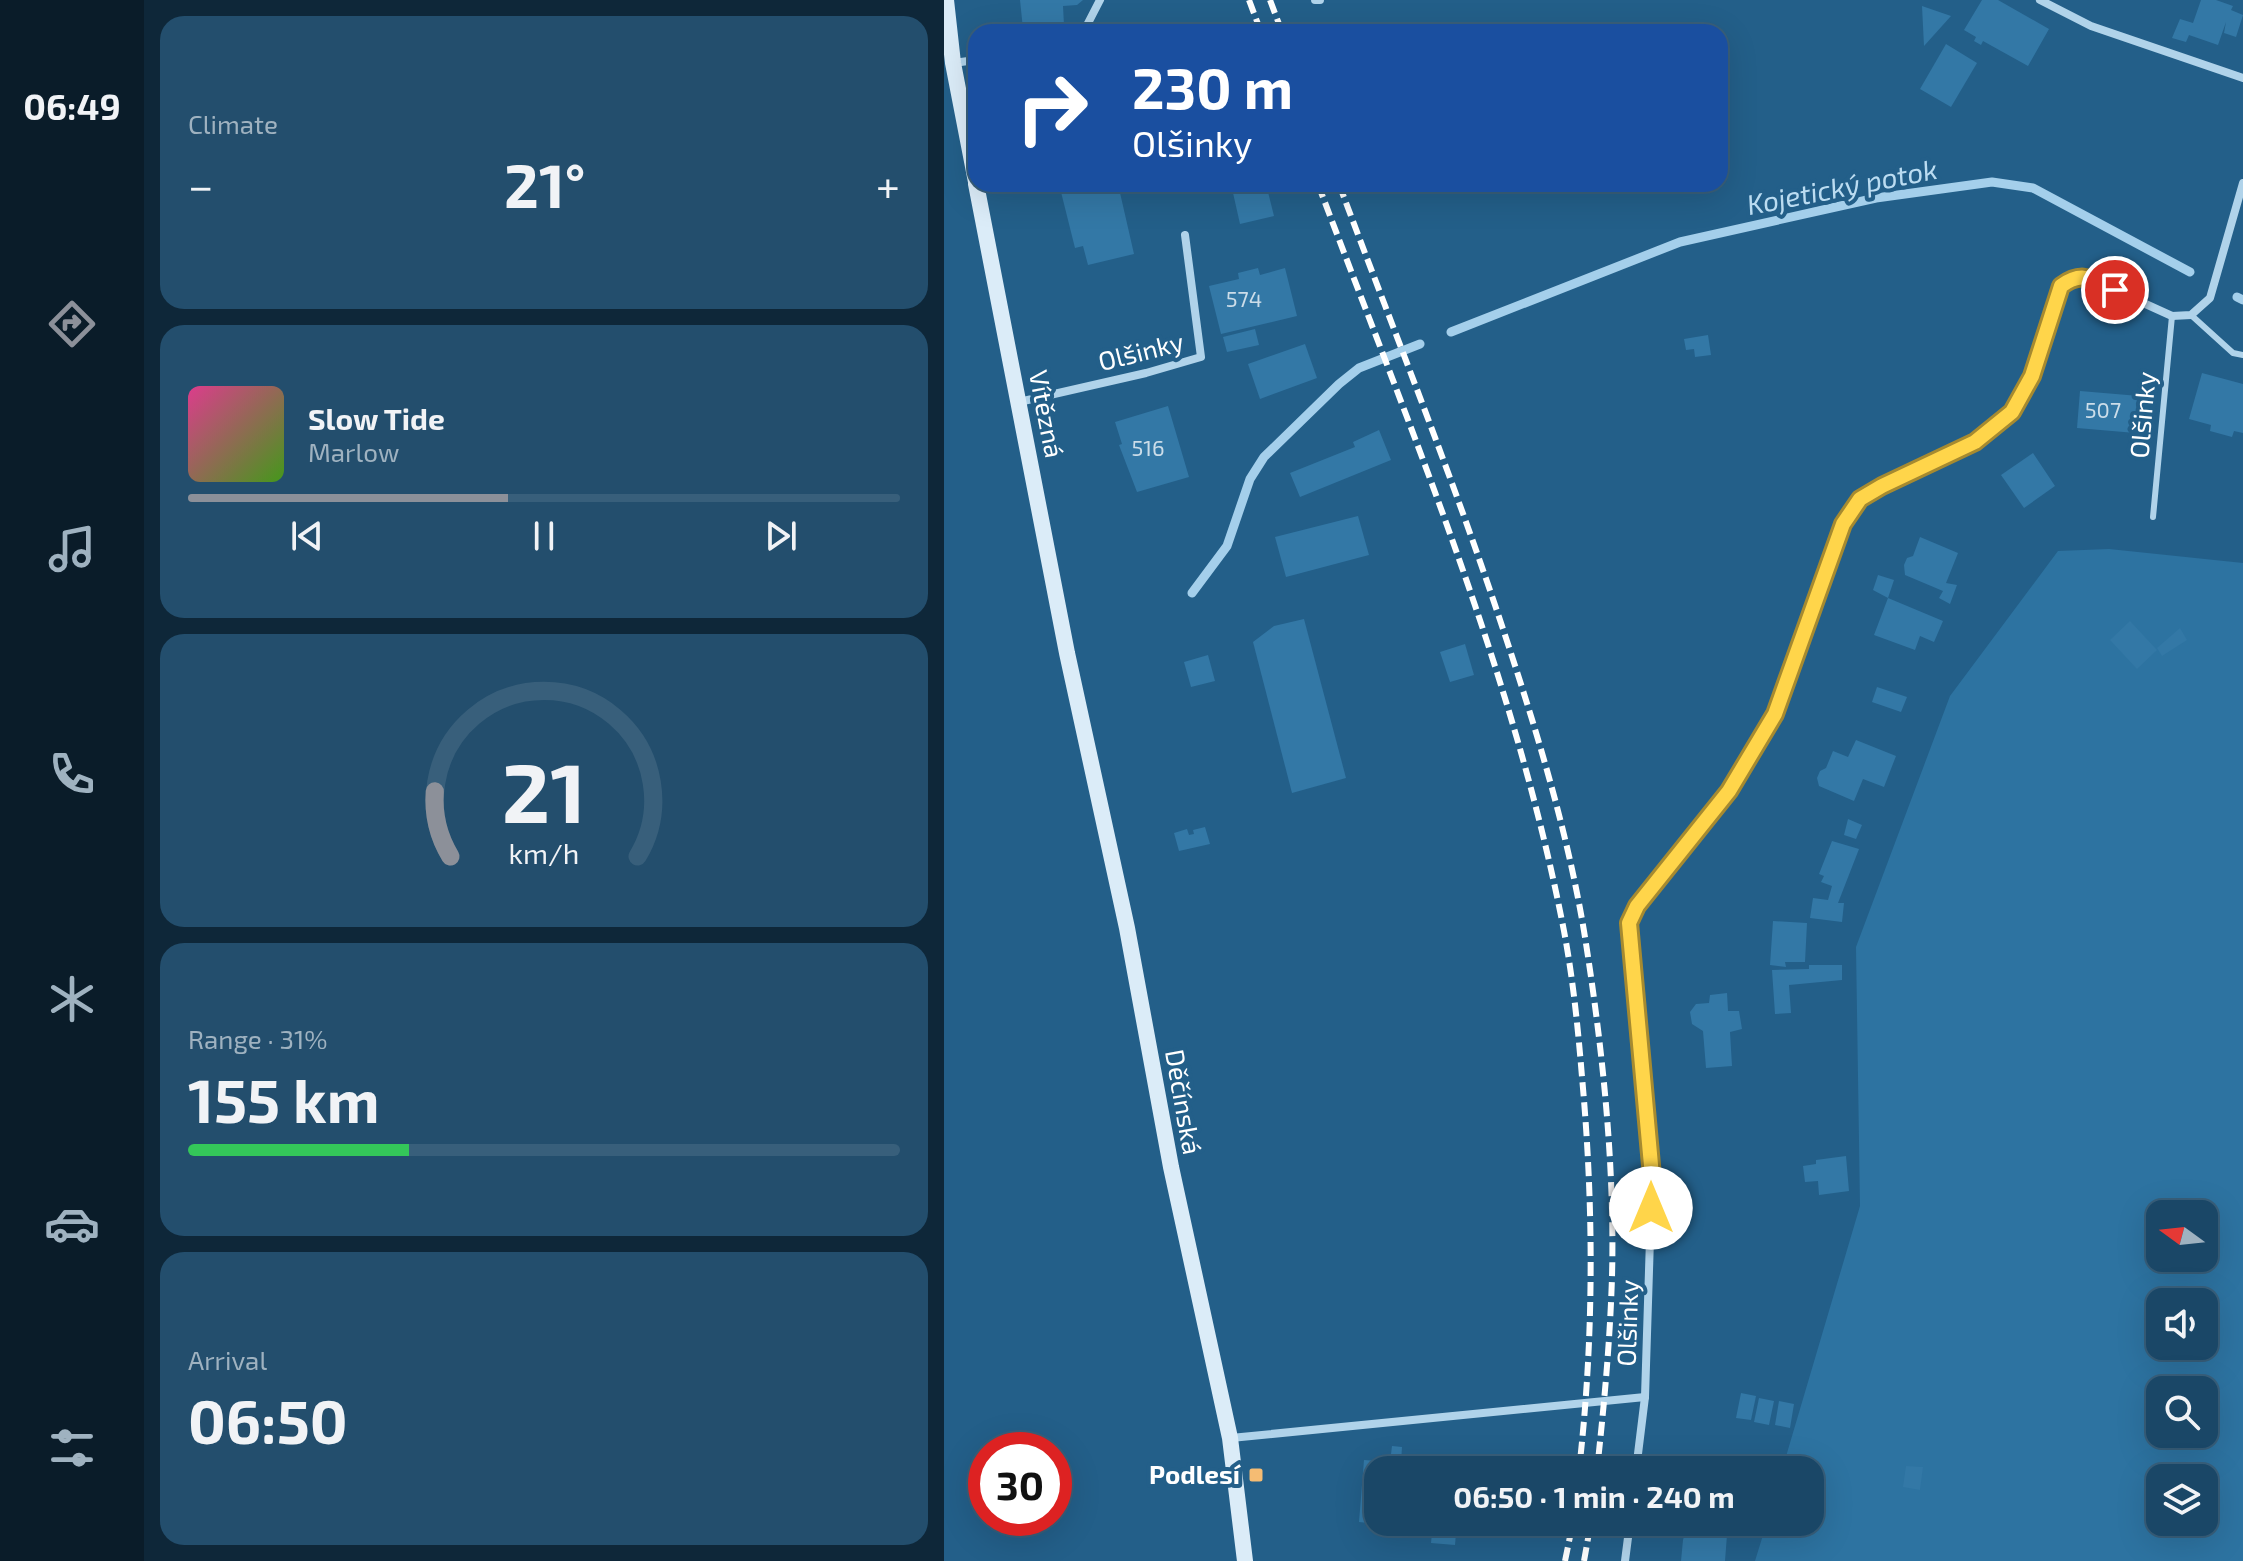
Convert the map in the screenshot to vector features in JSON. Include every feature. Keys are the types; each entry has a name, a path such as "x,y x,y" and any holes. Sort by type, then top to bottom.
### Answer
{"main road":[{"name":"Vítězná","path":"946,0 953,63 968,141"},
{"name":"Vítězná","path":"978,192 1067,653"},
{"name":"Děčínská","path":"1067,653 1127,928 1171,1167 1230,1438 1245,1561"}],"street":[{"path":"1088,24 1100,0"},
{"path":"2040,0 2091,26 2243,78"},
{"path":"953,63 968,61"},
{"path":"2191,315 2210,298 2243,183"},
{"name":"Olšinky","path":"1019,402 1201,357 1185,235"},
{"name":"Olšinky","path":"1645,1397 1652,1176 1629,923 1637,906 1729,791 1775,714 1843,524 1860,499 1975,442 2012,412 2032,376 2061,286 2074,277 2086,277 2172,316 2191,315"},
{"path":"1230,1438 1645,1397 1638,1456"},
{"path":"1625,1561 1628,1536"}],"lane":[{"path":"2191,315 2233,353 2243,355"},
{"name":"Olšinky","path":"2153,517 2172,316"}],"shaded area":[{"path":"2109,549 2243,563 2243,1561 1755,1561 1763,1536 1824,1536 1824,1456 1786,1456 1860,1206 1856,947 1950,696 2058,551"}],"building":[{"path":"1020,0 1083,0 1077,5 1063,6 1064,24 1022,24"},
{"path":"1982,0 1998,0 2049,29 2028,66 1983,41 1981,45 1974,41 1976,37 1964,30"},
{"path":"2201,0 2216,0 2233,6 2231,10 2243,15 2236,37 2224,33 2226,22 2218,45 2189,35 2186,42 2172,38 2180,19 2193,23"},
{"path":"1922,6 1951,16 1924,46"},
{"path":"1946,44 1977,63 1951,107 1920,89"},
{"path":"1061,192 1120,192 1134,254 1088,265 1083,246 1075,248"},
{"path":"1233,192 1268,192 1274,216 1240,224"},
{"path":"1258,268 1260,275 1285,268 1297,316 1221,334 1209,286 1239,279 1238,273"},
{"path":"1255,329 1259,345 1227,352 1223,337"},
{"path":"1708,335 1711,355 1695,357 1694,349 1686,350 1684,339"},
{"path":"1305,344 1317,378 1260,399 1248,364"},
{"path":"2202,373 2243,384 2243,433 2234,431 2232,437 2210,431 2211,425 2189,419"},
{"path":"2080,391 2151,397 2147,434 2077,428"},
{"path":"1168,406 1189,477 1137,492 1119,445 1122,444 1115,422"},
{"path":"1379,430 1391,460 1300,497 1290,473 1355,447 1353,442"},
{"path":"2033,453 2055,486 2024,508 2001,475"},
{"path":"1358,516 1369,555 1286,577 1275,537"},
{"path":"1920,537 1958,553 1946,583 1957,585 1950,604 1939,598 1943,591 1905,575 1904,565 1907,558 1913,556"},
{"path":"1878,575 1894,580 1888,598 1873,590"},
{"path":"1888,598 1943,621 1934,642 1920,636 1915,650 1874,635"},
{"path":"1304,619 1346,778 1292,793 1253,642 1274,626"},
{"path":"2130,621 2157,650 2137,669 2110,640"},
{"path":"2180,628 2187,640 2162,656 2157,648"},
{"path":"1465,644 1474,675 1450,682 1440,652"},
{"path":"1208,655 1215,681 1191,687 1184,662"},
{"path":"1877,687 1907,697 1901,712 1872,702"},
{"path":"1856,740 1896,756 1884,787 1863,779 1854,801 1819,786 1817,778 1820,771 1826,768 1833,751 1848,757"},
{"path":"1848,819 1862,825 1856,839 1844,835"},
{"path":"1205,827 1210,844 1179,851 1174,833 1187,829 1189,835 1194,834 1193,830"},
{"path":"1832,841 1859,849 1838,903 1844,903 1842,922 1810,918 1813,898 1828,900 1832,886 1821,882 1824,876 1819,874"},
{"path":"1773,921 1807,923 1805,962 1785,962 1786,967 1770,965"},
{"path":"1809,965 1842,965 1842,980 1789,985 1791,1013 1775,1014 1772,970 1809,969"},
{"path":"1727,993 1728,1011 1739,1011 1742,1029 1730,1032 1732,1066 1706,1068 1703,1031 1692,1024 1690,1012 1696,1004 1709,1003 1710,995"},
{"path":"1846,1156 1849,1191 1819,1195 1818,1181 1805,1182 1803,1166 1816,1164 1816,1160"},
{"path":"1741,1393 1756,1396 1751,1420 1736,1418"},
{"path":"1759,1398 1774,1401 1769,1425 1754,1422"},
{"path":"1779,1401 1794,1404 1790,1428 1775,1425"},
{"path":"1392,1446 1402,1447 1401,1456 1391,1456"},
{"path":"1364,1460 1364,1523 1359,1522"},
{"path":"1906,1466 1923,1467 1920,1490 1903,1487"},
{"path":"1432,1536 1456,1536 1455,1545 1431,1543"},
{"path":"1684,1536 1727,1536 1725,1561 1681,1561"}],"waterway":[{"name":"Kojetický potok","path":"1451,332 1680,242 1876,198 1992,182 2033,188 2190,272"},
{"name":"Kojetický potok","path":"2237,297 2243,300"},
{"name":"Kojetický potok","path":"1192,593 1227,546 1250,479 1264,457 1359,368 1420,344"}],"railway":[{"path":"1249,0 1258,24"},
{"path":"1270,0 1279,24"},
{"path":"1321,192 1423,460 1488,646 1543,835 1564,931 1573,985 1586,1126 1590,1224 1590,1323 1580,1456"},
{"path":"1342,192 1486,578 1550,782 1577,893 1602,1060 1611,1191 1611,1301 1598,1456"},
{"path":"1565,1561 1570,1536"},
{"path":"1584,1561 1588,1536"}],"place":[{"name":"Podlesí","path":"1256,1475"}],"route":[{"path":"1651,1208 1652,1176 1629,923 1637,906 1729,791 1775,714 1843,524 1860,499 1975,442 2012,412 2032,376 2061,286 2074,277 2086,277 2115,290"}]}
